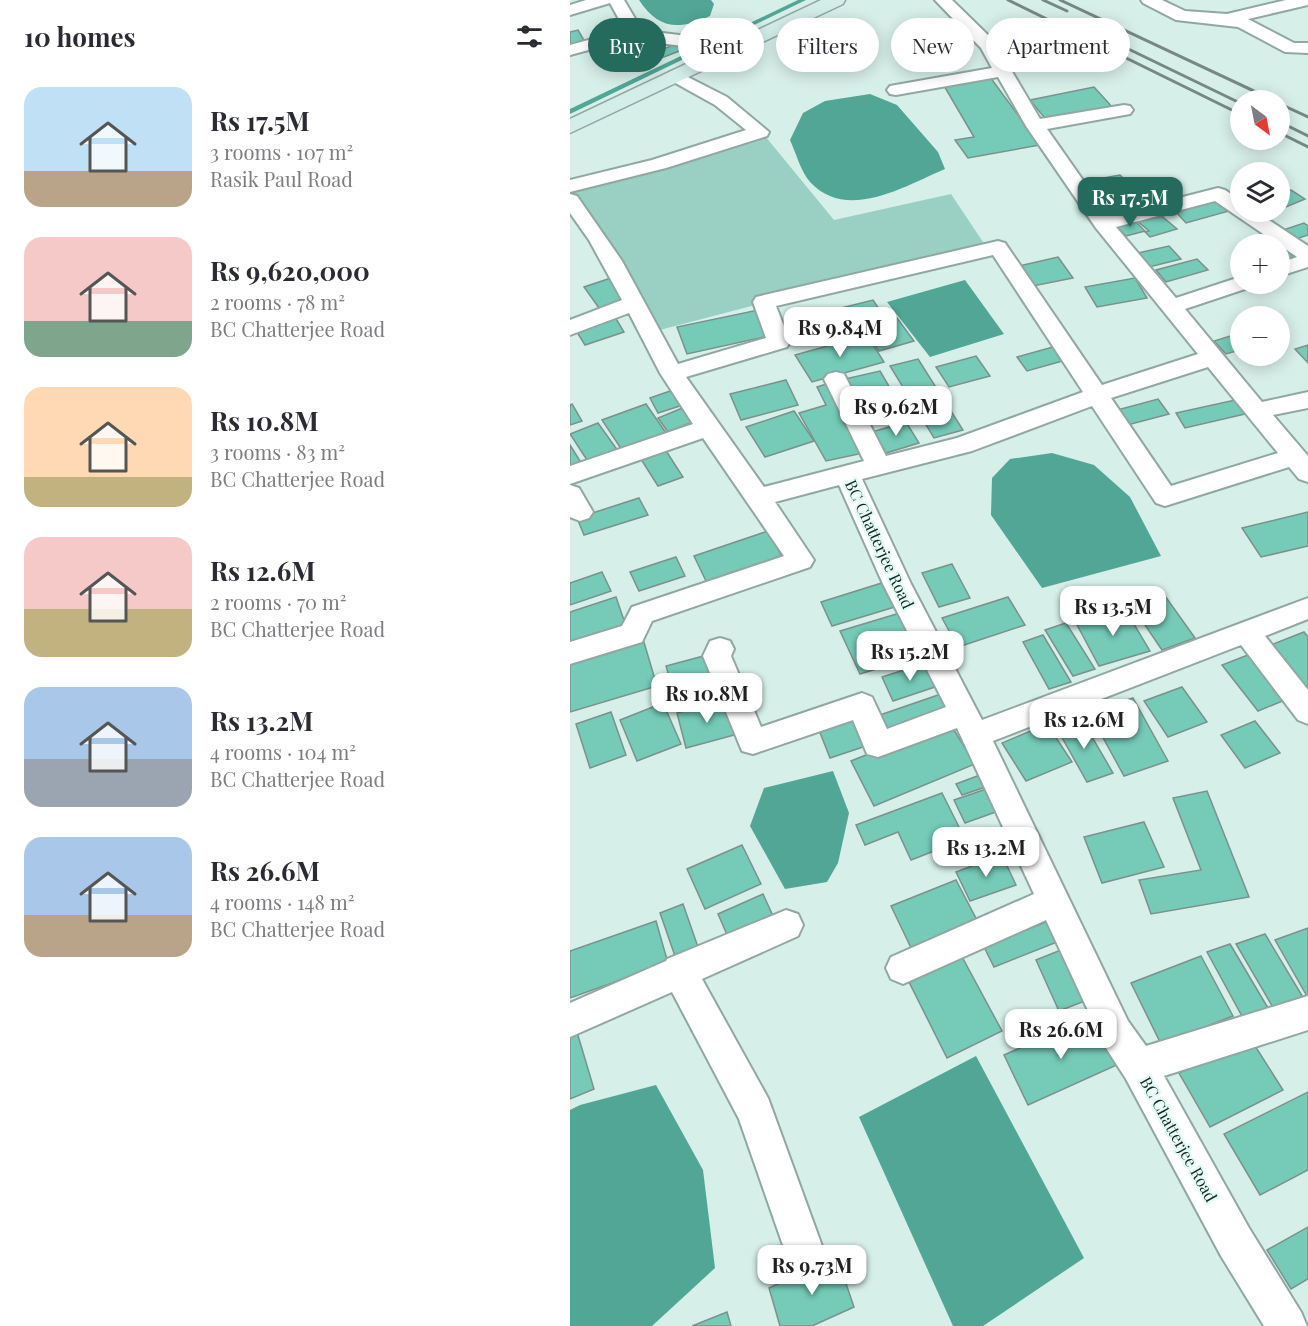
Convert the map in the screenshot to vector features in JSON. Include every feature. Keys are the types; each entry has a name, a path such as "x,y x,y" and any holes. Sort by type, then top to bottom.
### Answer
{"street":[{"path":"570,10 604,0"},
{"path":"616,0 626,18"},
{"path":"764,34 836,0"},
{"path":"943,0 986,43"},
{"path":"1149,0 1182,16 1227,19 1244,23 1291,48 1308,48"},
{"path":"1227,19 1307,0"},
{"path":"570,50 588,45"},
{"path":"570,127 685,72"},
{"path":"896,90 997,72"},
{"path":"672,373 779,342 764,302 998,247 1165,497 1301,465 1103,224 1035,126 1004,72"},
{"path":"570,186 659,164 760,132 721,101 676,76"},
{"path":"1035,126 1124,110"},
{"path":"1103,224 1218,194 1230,202"},
{"path":"570,653 632,634 642,614 801,560 672,373 635,303 576,217"},
{"path":"1260,222 1308,255"},
{"path":"1290,266 1308,260"},
{"path":"1170,307 1230,286"},
{"path":"570,328 635,303"},
{"path":"847,474 963,445 1097,395 1212,358"},
{"path":"836,379 879,466"},
{"path":"1255,411 1308,400"},
{"path":"570,475 710,427"},
{"name":"BC Chatterjee Road","path":"758,498 847,474 897,584 969,724 1116,1033 1139,1066 1235,1242 1287,1326"},
{"path":"720,649 717,656 753,742 862,705 878,745 969,724 1308,608"},
{"path":"1246,631 1308,712"},
{"path":"903,968 1053,901"},
{"path":"570,1020 679,970 786,925"},
{"path":"679,970 755,1111 806,1257"},
{"path":"1139,1066 1308,1013"}],"shaded area":[{"path":"639,0 711,0 714,4 710,16 678,18 678,25 666,24 666,18 656,18"},
{"path":"870,94 897,105 938,152 945,169 876,197 858,200 841,199 825,194 807,178 790,140 803,113 825,101"},
{"path":"765,136 834,220 951,194 985,245 656,331 570,192"},
{"path":"965,280 1004,334 930,357 887,302"},
{"path":"1052,453 1094,465 1130,497 1161,556 1042,588 991,515 992,478 1010,459"},
{"path":"833,771 849,813 838,863 827,882 785,889 750,826 764,788"},
{"path":"976,1056 1084,1258 983,1326 953,1326 859,1117"},
{"path":"656,1085 703,1170 715,1268 652,1326 570,1326 570,1110 580,1105"}],"building":[{"path":"578,30 585,42 570,45 570,32"},
{"path":"678,43 678,52 666,56 666,48"},
{"path":"990,77 1040,145 968,158 955,140 974,137 943,84"},
{"path":"1094,87 1114,109 1048,122 1030,100"},
{"path":"1120,175 1153,206 1113,216 1092,180"},
{"path":"1291,190 1305,199 1290,205"},
{"path":"1217,200 1229,211 1186,223 1175,211"},
{"path":"1158,213 1177,229 1150,237 1145,232 1149,231 1136,220"},
{"path":"1133,219 1145,231 1126,236 1114,224"},
{"path":"1304,223 1308,226 1308,235 1290,241 1290,234 1277,232"},
{"path":"1169,246 1181,259 1141,269 1129,255"},
{"path":"1290,253 1299,261 1290,264"},
{"path":"1058,257 1073,278 1033,286 1019,266"},
{"path":"1197,259 1208,270 1166,282 1156,270"},
{"path":"614,277 625,298 599,308 584,287"},
{"path":"1135,278 1147,298 1097,307 1085,287"},
{"path":"873,300 881,312 825,327 817,314"},
{"path":"758,310 769,336 687,354 677,327"},
{"path":"615,317 624,332 585,345 575,329"},
{"path":"897,318 914,341 879,351 864,327"},
{"path":"867,335 884,362 812,382 795,355"},
{"path":"1230,336 1230,353 1226,354 1214,341"},
{"path":"1308,345 1308,363 1295,349"},
{"path":"1056,346 1066,360 1027,371 1017,357"},
{"path":"976,356 990,376 949,387 936,367"},
{"path":"918,359 963,430 934,438 890,366"},
{"path":"880,371 890,388 854,397 845,379"},
{"path":"786,380 798,405 741,420 730,394"},
{"path":"833,382 868,452 826,461 799,413 826,405 817,387"},
{"path":"679,388 689,403 658,413 650,398"},
{"path":"896,394 907,415 868,425 857,404"},
{"path":"1158,399 1169,414 1120,427 1110,412"},
{"path":"1235,400 1245,414 1185,428 1176,413"},
{"path":"572,404 582,421 570,425 570,405"},
{"path":"646,404 666,433 622,450 602,420"},
{"path":"692,404 703,418 668,432 658,418"},
{"path":"794,411 814,441 765,457 746,427"},
{"path":"906,422 919,443 886,453 872,432"},
{"path":"598,423 618,451 589,463 570,434"},
{"path":"570,445 582,464 570,468"},
{"path":"663,446 683,477 658,486 639,456"},
{"path":"639,498 648,515 584,535 577,518"},
{"path":"1308,512 1308,546 1261,557 1242,528"},
{"path":"768,531 782,557 707,583 694,556"},
{"path":"676,557 685,576 639,591 630,572"},
{"path":"952,564 970,598 939,607 922,573"},
{"path":"602,572 611,591 570,605 570,583"},
{"path":"885,582 898,606 832,626 821,602"},
{"path":"1165,596 1195,638 1162,650 1132,606"},
{"path":"616,597 626,626 570,645 570,612"},
{"path":"1008,597 1025,625 958,647 942,618"},
{"path":"1125,609 1150,651 1099,666 1076,623"},
{"path":"900,613 921,655 860,674 840,631"},
{"path":"1066,623 1095,669 1073,676 1045,630"},
{"path":"1304,632 1308,637 1308,695 1268,646"},
{"path":"1043,635 1071,682 1049,689 1023,642"},
{"path":"643,639 657,686 570,712 570,660"},
{"path":"1253,653 1290,698 1258,711 1222,665"},
{"path":"711,654 724,694 678,707 666,666"},
{"path":"926,663 938,686 893,701 882,677"},
{"path":"1182,687 1207,722 1168,737 1144,701"},
{"path":"941,694 952,716 887,739 877,716"},
{"path":"1133,698 1168,761 1124,776 1089,712"},
{"path":"729,700 738,734 686,748 677,713"},
{"path":"663,703 681,744 637,761 620,720"},
{"path":"611,712 626,755 590,768 576,724"},
{"path":"858,712 872,744 830,758 817,725"},
{"path":"1081,718 1113,773 1087,782 1056,727"},
{"path":"1255,721 1280,753 1245,768 1221,735"},
{"path":"949,722 975,764 874,806 851,761"},
{"path":"1047,724 1072,762 1026,781 1002,743"},
{"path":"988,772 994,784 962,795 956,784"},
{"path":"992,787 1004,809 965,823 954,800"},
{"path":"1207,791 1249,897 1151,914 1139,880 1201,870 1173,798"},
{"path":"942,793 965,839 911,860 898,832 865,845 856,825"},
{"path":"1144,822 1164,867 1102,883 1084,837"},
{"path":"742,845 761,884 705,909 687,869"},
{"path":"1002,855 1016,885 970,901 956,872"},
{"path":"956,880 980,926 914,954 891,906"},
{"path":"763,894 773,916 728,937 718,914"},
{"path":"683,904 698,947 675,956 660,913"},
{"path":"1056,918 1067,938 994,967 984,947"},
{"path":"656,921 668,963 570,998 570,951"},
{"path":"1308,928 1308,998 1275,940"},
{"path":"1265,934 1304,999 1275,1011 1236,944"},
{"path":"1230,944 1268,1008 1243,1018 1207,952"},
{"path":"1071,946 1095,997 1059,1011 1036,960"},
{"path":"960,953 1002,1031 947,1058 907,978"},
{"path":"1201,956 1233,1016 1161,1044 1131,983"},
{"path":"1093,1016 1119,1064 1028,1105 1004,1055"},
{"path":"574,1022 594,1089 570,1099 570,1024"},
{"path":"1250,1038 1283,1090 1210,1127 1179,1073"},
{"path":"1308,1092 1308,1170 1260,1195 1224,1134"},
{"path":"1308,1227 1308,1279 1291,1289 1267,1250"},
{"path":"837,1257 854,1307 812,1326 780,1326 769,1288"},
{"path":"727,1312 731,1326 692,1326"}],"waterway":[{"path":"570,112 803,0"}],"railway":[{"path":"1008,0 1230,109"},
{"path":"1043,0 1067,11"},
{"path":"1060,0 1252,90"},
{"path":"1130,50 1230,98"},
{"path":"1290,109 1308,117"},
{"path":"1290,127 1308,136"},
{"path":"1290,138 1308,147"}]}
